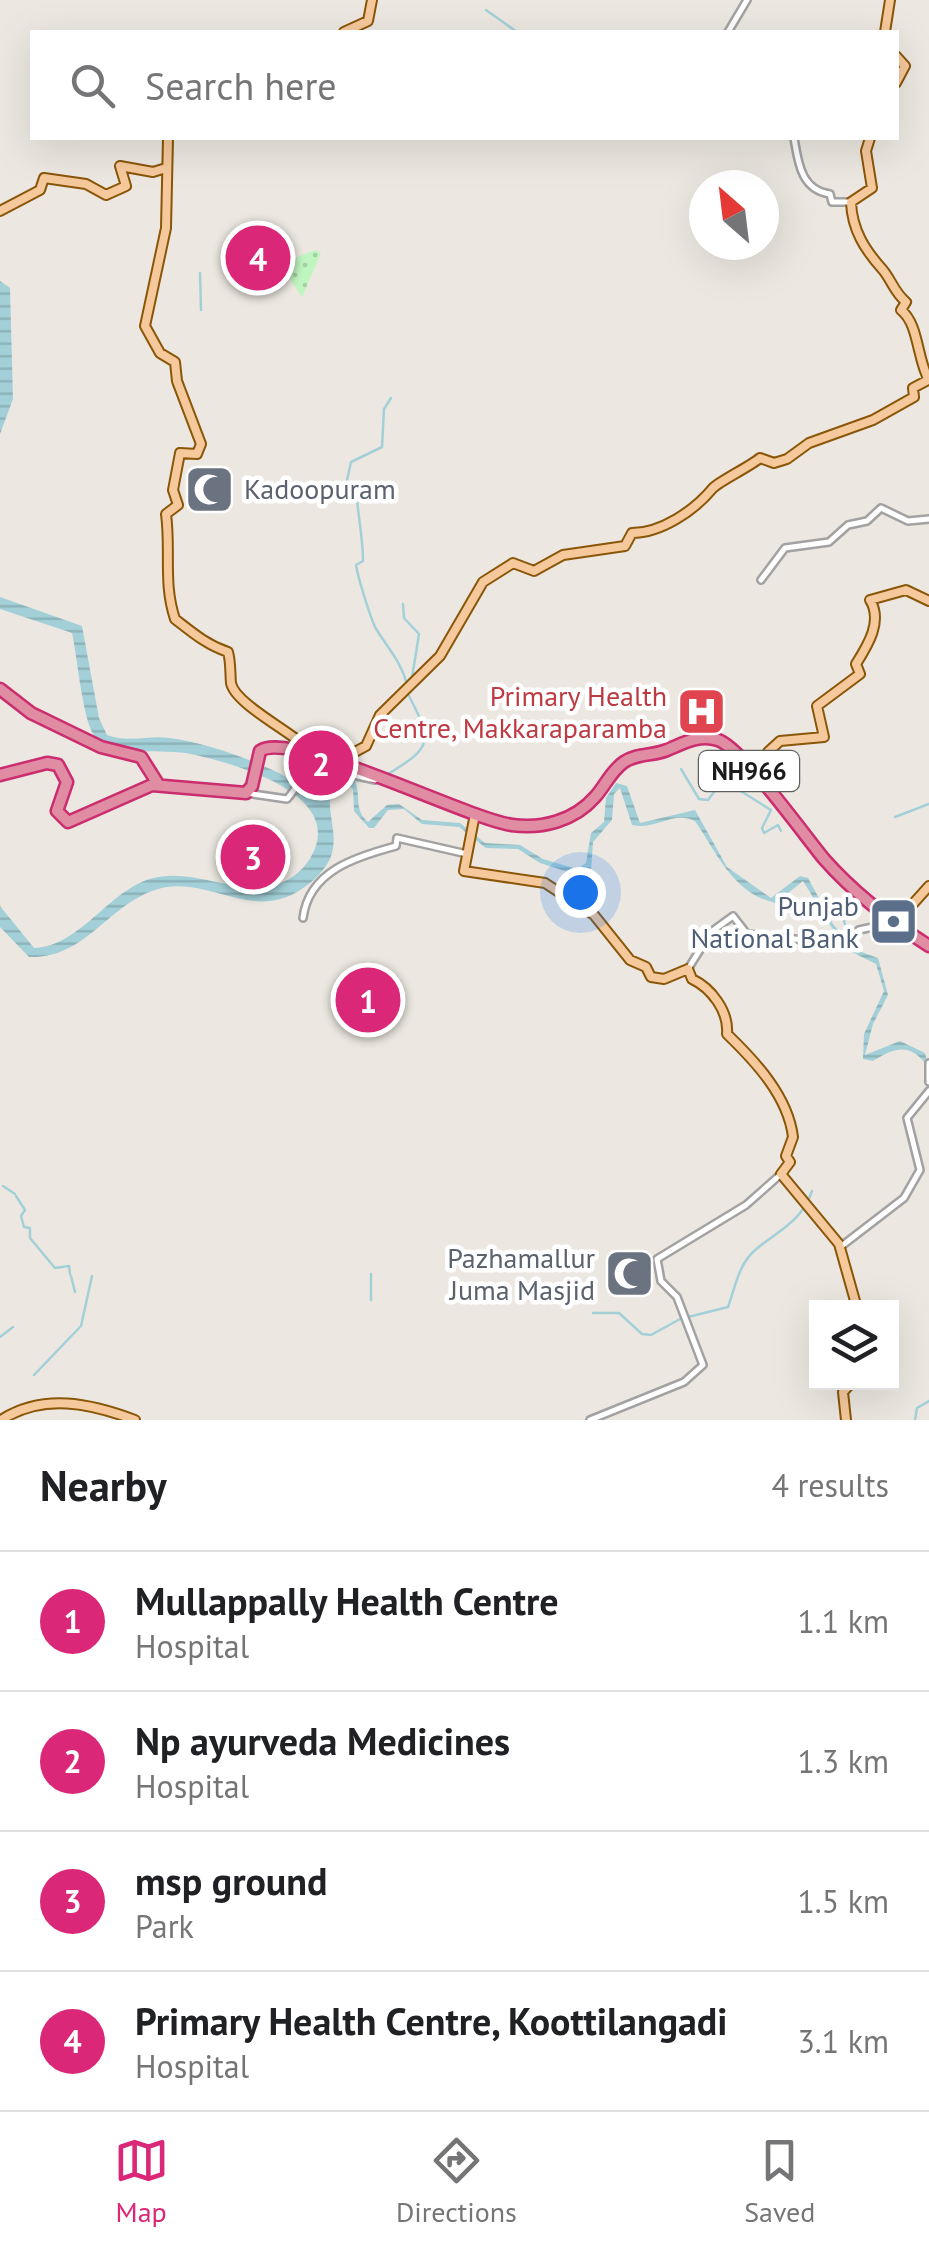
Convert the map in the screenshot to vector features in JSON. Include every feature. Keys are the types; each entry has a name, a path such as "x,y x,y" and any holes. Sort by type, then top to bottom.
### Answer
{"highway":[{"path":"0,690 32,713 101,747 141,757 156,782"},
{"name":"NH966","path":"246,793 254,782 260,752 270,746 331,758 383,781 514,825 555,823 587,806 626,761 701,738 727,745 824,858 893,924 929,946"},
{"path":"0,775 47,763 58,764 67,782 57,811 68,822 156,782 246,793"}],"main road":[{"path":"348,30 368,21 372,0"},
{"path":"884,30 890,0"},
{"path":"168,140 166,228 145,326 160,353 175,362 176,382 201,444 197,454 180,453 173,490 178,506 166,514 171,542 165,575 174,616 206,646 227,650 233,689 259,716 294,735 314,754"},
{"path":"331,758 346,759 366,746 380,715 407,694 440,656 477,590 497,570 513,563 534,571 563,555 625,546 632,533 650,535 691,511 715,485 760,458 774,463 787,459 809,443 904,405 914,397 912,388 929,380 917,356 913,325 901,310 906,302 894,294 882,269 864,252 851,202 871,190 866,151 869,140"},
{"path":"0,211 40,190 44,178 86,184 106,195 126,186 120,166 153,172 166,168"},
{"path":"766,786 773,763 768,752 780,741 824,737 817,706 860,674 856,664 873,634 874,606 870,600 906,590 929,601"},
{"path":"475,814 464,871 538,880 594,916 630,960 646,967 652,978 688,969 690,977 708,988 728,1022 726,1034 764,1073 792,1128 786,1156 790,1162 780,1174 840,1248 855,1300"},
{"path":"893,924 929,886"},
{"path":"845,1390 846,1420"},
{"path":"1,1420 31,1405 56,1402 135,1420"}],"street":[{"path":"729,30 747,0"},
{"path":"794,140 796,160 818,192 830,194 832,202 851,202"},
{"path":"761,580 785,548 829,542 848,525 867,520 881,508 911,522 929,519"},
{"path":"246,793 284,800 308,773 340,771 383,781"},
{"path":"303,918 306,898 324,874 396,846 397,838 467,854"},
{"path":"688,969 710,932 736,916 747,934 847,941 862,928 893,924"},
{"path":"928,1065 929,1082"},
{"path":"840,1248 904,1198 904,1191 920,1170 908,1118 929,1091"},
{"path":"590,1420 684,1382 703,1366 677,1297 661,1281 657,1259 746,1205 780,1174"}],"green space":[{"path":"315,250 321,253 302,297 280,264"},
{"path":"280,839 284,856 264,862 264,870 252,875 219,872 220,860 236,851 258,850 261,845"}],"water":[{"path":"0,281 10,288 13,399 0,434"},
{"path":"0,597 82,626 99,718 107,735 170,738 208,746 271,769 322,800 338,780 353,778 360,812 368,822 387,805 399,804 422,820 460,823 485,843 520,845 543,859 577,869 586,863 591,833 604,822 606,798 616,783 627,786 640,823 695,810 727,867 771,898 800,876 808,878 833,924 856,950 878,958 888,995 873,1024 865,1055 900,1041 925,1053 929,1068 916,1054 903,1050 873,1061 863,1059 864,1034 884,991 876,964 854,953 832,928 803,881 776,903 761,898 737,882 695,821 679,818 632,825 620,788 614,794 612,820 593,842 591,871 574,874 540,863 518,849 486,848 459,827 422,824 404,809 388,810 374,828 369,828 354,811 353,789 345,782 330,799 334,839 329,862 310,883 289,896 251,901 194,888 155,890 66,950 29,957 0,927 0,906 34,948 51,945 82,927 126,891 158,877 188,877 248,887 283,882 309,860 318,833 313,814 299,798 256,774 191,754 141,751 104,743 91,729 72,633 0,609"}],"waterway":[{"path":"486,10 514,30"},
{"path":"200,273 201,310"},
{"path":"391,398 384,409 382,447 351,462 344,494 357,499 363,561 356,565 367,606 407,684"},
{"path":"403,604 404,618 419,634 412,678"},
{"path":"385,776 412,758 424,743 422,724 408,694"},
{"path":"681,769 699,799 708,800 723,780 771,810 762,828 764,833 778,825 781,831"},
{"path":"353,780 370,782"},
{"path":"895,817 929,804"},
{"path":"827,912 839,905 845,924"},
{"path":"3,1186 15,1194"},
{"path":"593,1313 619,1313 642,1334 651,1335 680,1319 728,1307 744,1263 795,1219 812,1191"},
{"path":"16,1196 25,1210 21,1216 24,1227 30,1228 30,1238 55,1268 69,1266 70,1274"},
{"path":"371,1274 371,1300"},
{"path":"71,1276 75,1292"},
{"path":"34,1375 81,1326 92,1276"},
{"path":"0,1337 13,1327"},
{"path":"915,1420 917,1408 929,1401"}],"place":[{"name":"Primary Health Centre, Koottilangadi","path":"258,258"},
{"name":"Kadoopuram","path":"209,489"},
{"name":"Primary Health Centre, Makkaraparamba","path":"702,712"},
{"name":"Np ayurveda Medicines","path":"321,763"},
{"name":"msp ground","path":"253,857"},
{"name":"Punjab National Bank","path":"894,922"},
{"name":"Mullappally Health Centre","path":"368,1000"},
{"name":"Pazhamallur Juma Masjid","path":"630,1274"}]}
